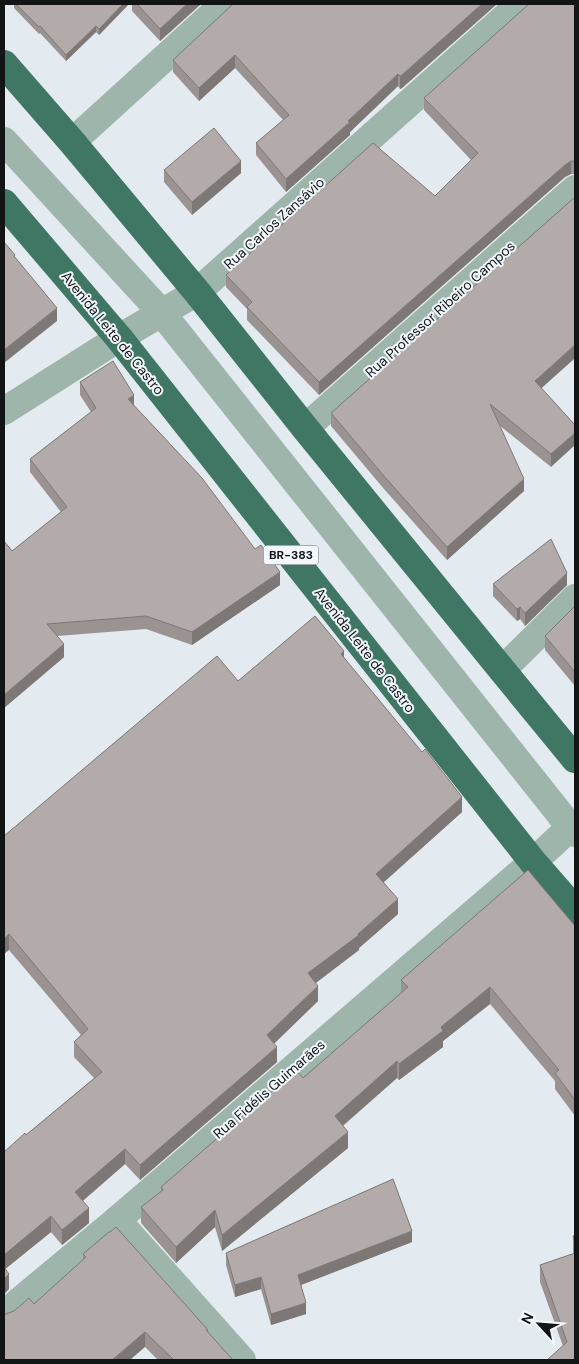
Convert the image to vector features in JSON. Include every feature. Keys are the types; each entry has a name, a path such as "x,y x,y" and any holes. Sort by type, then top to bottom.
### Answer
{"highway":[{"path":"4,64 72,142 197,292 305,428 575,758"},
{"name":"Avenida Leite de Castro","path":"4,203 119,338 533,862 575,910"}],"street":[{"path":"72,142 224,4"},
{"name":"Rua Carlos Zansávio","path":"4,411 161,312 197,292 520,4"},
{"path":"4,140 161,312 574,828"},
{"name":"Rua Professor Ribeiro Campos","path":"305,428 575,189"},
{"path":"502,670 575,598"},
{"name":"Rua Fidélis Guimarães","path":"4,1314 117,1220 574,828"},
{"path":"117,1220 242,1360"}],"building":[{"path":"16,4 123,4 99,29 96,26 66,55 40,26"},
{"path":"137,4 187,4 160,29"},
{"path":"233,4 482,4 402,75 398,74 348,121 350,122 286,179 256,143 289,115 235,55 199,88 173,60"},
{"path":"529,4 575,4 575,161 565,165 319,382 247,307 252,302 226,275 373,143 435,196 478,153 424,98"},
{"path":"214,128 241,161 192,202 164,170"},
{"path":"575,197 575,345 535,381 575,425 575,433 551,454 490,404 524,479 447,547 331,413"},
{"path":"4,242 57,308 4,350"},
{"path":"113,361 134,395 128,399 202,478 255,549 261,545 280,572 192,632 146,616 47,624 64,644 4,695 4,541 12,551 67,507 30,459 96,408 80,382"},
{"path":"551,539 567,573 525,613 520,607 517,609 493,584"},
{"path":"575,606 575,672 545,636"},
{"path":"315,616 344,651 341,654 422,752 425,749 462,797 376,874 398,899 359,935 308,973 318,986 267,1035 277,1047 140,1165 125,1149 75,1192 89,1208 62,1230 51,1216 4,1255 4,1152 102,1072 74,1042 88,1029 9,934 4,939 4,836 217,656 238,681"},
{"path":"528,870 575,926 575,1100 555,1073 559,1070 490,987 441,1027 443,1031 399,1064 397,1061 335,1116 348,1132 222,1235 215,1210 176,1247 141,1207 163,1190 161,1187 296,1070 303,1078 408,987 401,980"},
{"path":"393,1179 412,1231 298,1275 306,1303 271,1314 261,1277 235,1285 226,1253"},
{"path":"116,1227 233,1360 174,1360 145,1332 112,1360 4,1360 4,1314 14,1311 29,1298 34,1304 86,1257 83,1254"},
{"path":"575,1253 575,1360 547,1360 567,1342 540,1265"},
{"path":"4,1267 9,1274 4,1279"}]}
